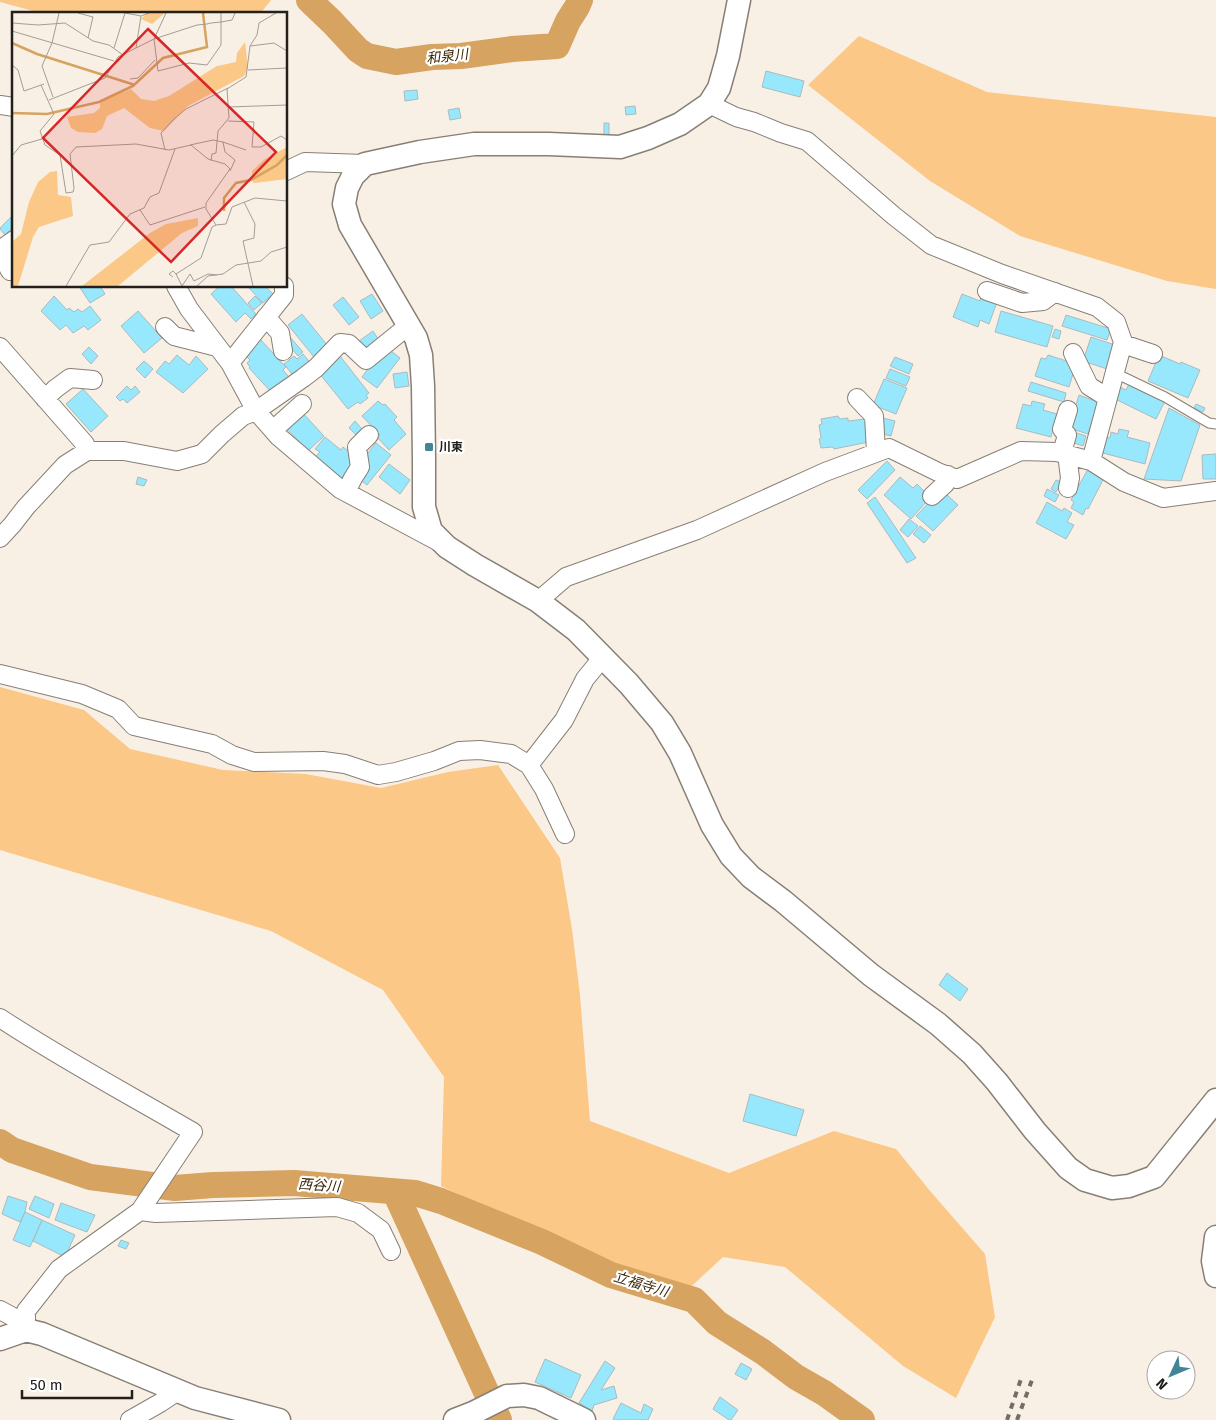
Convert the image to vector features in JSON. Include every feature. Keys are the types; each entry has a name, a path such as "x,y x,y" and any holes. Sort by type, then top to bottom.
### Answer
{"street":[{"path":"288,170 305,162 364,164 420,152 474,144 549,144 620,147 648,138 680,124 709,104 719,88 728,56 739,0"},
{"path":"709,104 736,117 807,141 894,216 931,245 1002,274 1097,307 1116,322 1123,342 1091,461"},
{"path":"364,164 353,176 347,188 344,204 350,225 416,338 421,355 424,506 431,531 447,547"},
{"path":"10,271 0,250 12,241"},
{"path":"177,288 256,411 280,437 332,482 346,492 447,547 538,601 576,630 629,684 662,723 680,753 712,825 731,856 751,877 783,900 871,975 938,1024 972,1054 1068,1168 1085,1180 1112,1188 1129,1186 1154,1177 1216,1100"},
{"path":"221,357 266,317 284,295 284,288"},
{"path":"987,291 1022,303 1043,301 1055,292"},
{"path":"266,317 280,333 283,350"},
{"path":"2,532 12,525 65,465 87,451 124,451 178,461 202,454 243,416 256,411 316,368 340,343 350,344 366,360 409,325"},
{"path":"165,327 174,336 221,357"},
{"path":"1122,344 1153,354"},
{"path":"0,348 85,444 87,451"},
{"path":"1073,353 1089,386 1108,398"},
{"path":"45,399 70,378 93,380"},
{"path":"857,398 874,416 876,452"},
{"path":"273,430 302,404"},
{"path":"1068,410 1062,429 1067,435 1064,454 1070,478 1068,488"},
{"path":"346,492 352,478 360,467 357,447 369,435"},
{"path":"538,601 566,576 697,530 824,472 889,448 956,479 1021,450 1064,454 1091,461 1124,482 1163,498 1216,491"},
{"path":"932,496 945,484 948,475"},
{"path":"529,765 564,720 585,679 603,657"},
{"path":"0,674 82,694 118,709 134,726 212,744 254,762 323,761 345,764 378,775 434,761 458,751 480,750 511,754 529,765 544,789 565,834"},
{"path":"0,1018 93,1075 193,1132 140,1210 59,1269 26,1311 26,1330"},
{"path":"140,1210 156,1213 337,1206 358,1214 381,1230 391,1251"},
{"path":"1216,1237 1213,1261 1216,1276"},
{"path":"0,1310 13,1317 26,1330 42,1334 195,1398 279,1420"},
{"path":"0,1339 26,1330"},
{"path":"130,1420 178,1391"},
{"path":"464,1416 507,1396 524,1395 539,1398 584,1420"}],"lane":[{"path":"1115,373 1165,397 1209,423 1216,424"}],"shaded area":[{"path":"0,0 271,0 262,12 37,12 0,2"},
{"path":"859,36 987,92 1216,117 1216,289 1167,281 1020,236 930,181 808,85"},
{"path":"0,687 84,710 130,749 223,770 306,774 381,788 448,772 498,765 560,858 572,929 580,995 590,1121 729,1173 834,1131 896,1149 985,1254 995,1317 956,1398 903,1366 785,1267 723,1257 682,1295 608,1267 580,1251 441,1186 444,1077 383,990 271,931 0,850"}],"building":[{"path":"766,71 804,81 800,97 762,87"},
{"path":"417,90 418,99 405,101 404,91"},
{"path":"635,106 636,114 626,115 625,107"},
{"path":"459,108 461,118 450,120 448,110"},
{"path":"604,123 609,123 609,136 604,136"},
{"path":"12,216 12,228 5,235 0,228"},
{"path":"80,288 101,288 105,294 90,303"},
{"path":"218,288 233,288 256,314 251,319 245,313 236,322 211,294"},
{"path":"249,288 267,288 273,294 263,303"},
{"path":"372,294 383,311 371,319 360,301"},
{"path":"962,294 980,301 981,296 997,302 989,324 980,320 978,327 953,317"},
{"path":"54,296 67,310 69,308 74,312 78,309 82,312 90,306 101,320 88,330 84,326 73,333 66,325 60,330 41,311"},
{"path":"255,296 262,303 254,310 248,303"},
{"path":"343,297 359,317 349,325 333,305"},
{"path":"138,311 162,338 144,353 121,326"},
{"path":"1001,311 1053,326 1047,347 995,332"},
{"path":"302,314 328,346 314,357 288,325"},
{"path":"1066,315 1111,329 1107,340 1062,326"},
{"path":"1055,329 1061,331 1059,339 1052,337"},
{"path":"373,331 380,342 366,352 359,341"},
{"path":"290,337 303,352 298,356 285,341"},
{"path":"1091,337 1115,345 1107,369 1083,361"},
{"path":"259,338 286,367 283,370 289,377 272,393 249,368 247,363 250,360 247,357 250,354 246,350"},
{"path":"385,346 400,358 377,388 362,377"},
{"path":"89,347 98,356 91,364 82,354"},
{"path":"303,354 312,365 295,378 284,364 294,356 297,359"},
{"path":"177,355 189,365 196,356 208,369 183,393 156,372 165,361 169,364"},
{"path":"1048,355 1076,364 1069,387 1035,376 1041,358 1046,359"},
{"path":"1159,355 1200,370 1188,398 1148,381"},
{"path":"340,356 369,393 366,395 368,398 348,409 319,373"},
{"path":"895,357 913,364 909,374 890,366"},
{"path":"144,361 153,369 145,378 136,369"},
{"path":"890,369 910,377 906,386 886,378"},
{"path":"407,372 409,386 395,388 393,374"},
{"path":"884,379 907,388 896,414 873,405"},
{"path":"1031,382 1066,393 1064,402 1028,391"},
{"path":"1129,384 1165,401 1156,419 1113,398 1118,386 1126,390"},
{"path":"127,386 131,390 135,386 140,392 127,403 123,399 120,401 116,397"},
{"path":"83,389 108,416 91,432 66,404"},
{"path":"1079,395 1098,402 1088,434 1069,428"},
{"path":"378,401 383,405 385,404 397,417 394,420 406,434 389,450 377,437 380,435 362,416"},
{"path":"1032,401 1045,404 1043,410 1057,414 1051,437 1016,428 1023,404 1031,406"},
{"path":"1196,404 1205,408 1203,412 1194,408"},
{"path":"1169,408 1200,425 1181,481 1144,479"},
{"path":"299,409 324,436 308,451 283,425"},
{"path":"838,416 840,419 848,418 848,421 866,419 869,442 834,449 833,447 821,448 819,425 822,424 821,419"},
{"path":"883,418 895,421 891,436 879,433"},
{"path":"355,421 362,429 356,435 349,428"},
{"path":"1119,429 1129,431 1127,437 1150,443 1145,464 1099,452 1103,437 1110,438 1111,432 1118,434"},
{"path":"1074,432 1086,436 1083,446 1071,442"},
{"path":"325,437 341,450 343,447 351,453 348,456 354,461 345,484 314,458 320,452 315,449"},
{"path":"376,443 391,455 367,485 355,476 360,463"},
{"path":"1216,454 1216,479 1203,479 1202,455"},
{"path":"887,461 895,470 867,499 858,490"},
{"path":"389,464 410,480 400,494 379,477"},
{"path":"1088,469 1104,478 1083,515 1071,508 1074,502 1071,500"},
{"path":"138,477 147,480 144,486 136,484"},
{"path":"900,477 913,488 917,484 925,492 922,496 927,501 911,519 884,495"},
{"path":"1056,480 1061,482 1056,492 1051,489"},
{"path":"1047,489 1059,495 1055,502 1044,496"},
{"path":"945,493 958,505 933,531 916,516 936,495"},
{"path":"875,497 916,558 907,563 867,503"},
{"path":"1047,502 1062,511 1064,508 1072,513 1067,522 1074,525 1066,539 1036,523"},
{"path":"909,519 918,526 908,537 900,530"},
{"path":"920,526 931,535 924,543 913,534"},
{"path":"947,973 968,989 960,1001 939,985"},
{"path":"750,1094 804,1110 796,1136 743,1121"},
{"path":"8,1196 27,1202 20,1222 2,1214"},
{"path":"35,1196 54,1204 49,1218 29,1209"},
{"path":"61,1203 95,1215 87,1232 55,1220"},
{"path":"25,1212 42,1220 30,1247 13,1240"},
{"path":"42,1220 75,1235 65,1257 33,1241"},
{"path":"121,1240 129,1243 126,1249 118,1246"},
{"path":"545,1359 581,1375 571,1398 535,1382"},
{"path":"605,1361 615,1368 601,1390 614,1386 617,1398 594,1405 592,1411 579,1403"},
{"path":"741,1363 752,1369 746,1380 735,1374"},
{"path":"720,1397 738,1410 731,1420 713,1409"},
{"path":"621,1403 641,1413 644,1404 653,1409 648,1420 614,1420"}],"waterway":[{"name":"和泉川","path":"309,0 358,50 367,56 396,62 557,46 580,0"},
{"name":"立福寺川","path":"0,1142 12,1150 90,1177 175,1188 294,1183 415,1193 441,1201 542,1242 611,1275 694,1300 717,1323 862,1420"},
{"name":"西谷川","path":"395,1192 499,1420"}],"railway":[{"path":"1007,1420 1021,1379"},
{"path":"1017,1420 1032,1380"}],"place":[{"name":"川東","path":"429,447"}]}
